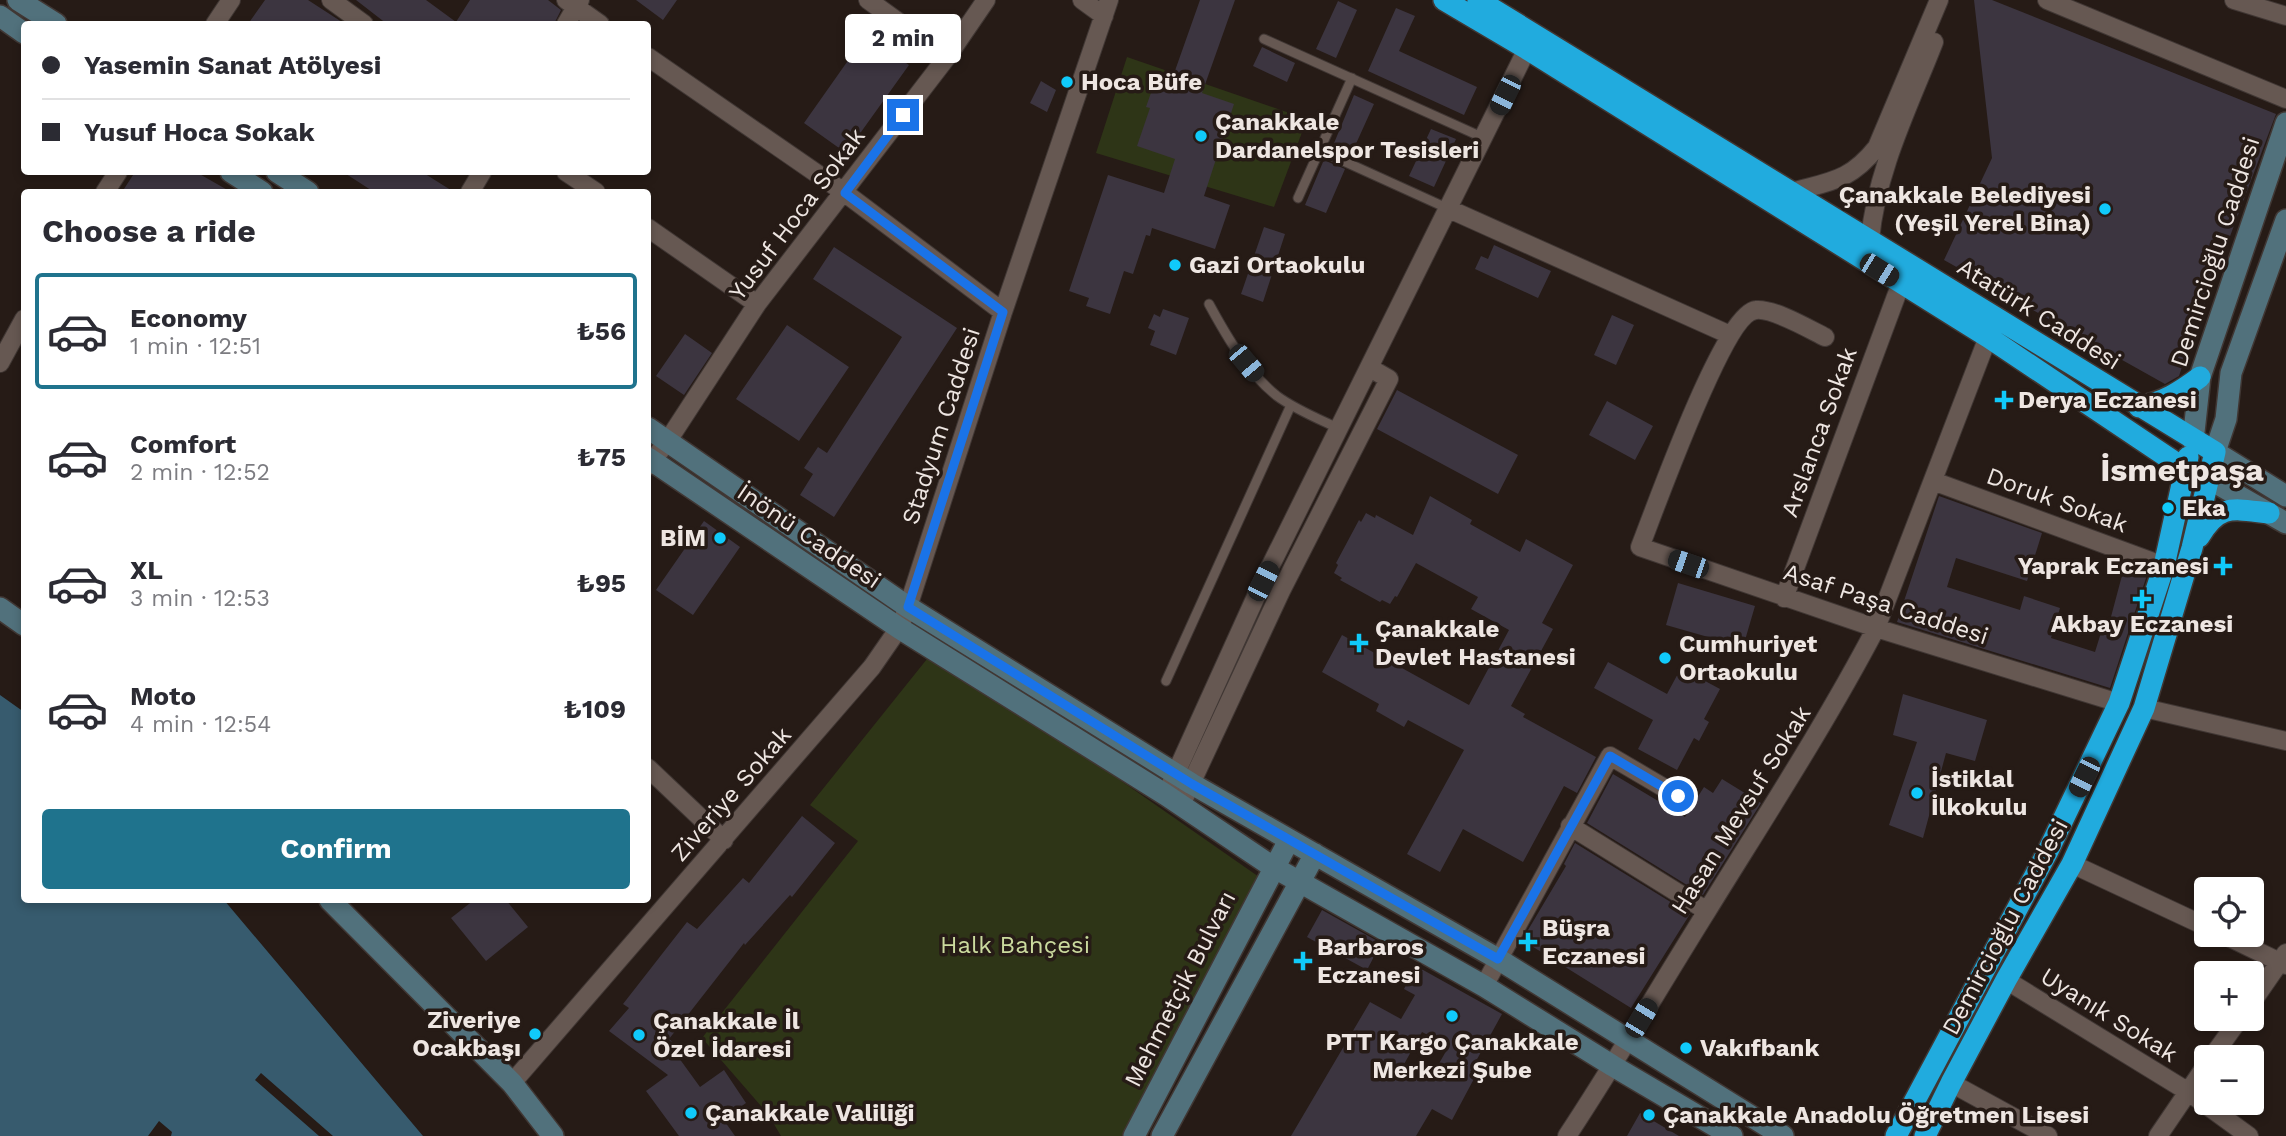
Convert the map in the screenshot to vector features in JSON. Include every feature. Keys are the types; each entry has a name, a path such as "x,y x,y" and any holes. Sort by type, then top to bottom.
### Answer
{"highway":[{"name":"Atatürk Caddesi","path":"1444,0 1988,337 2185,469 2209,479"},
{"name":"Atatürk Caddesi","path":"1478,0 2216,453"},
{"path":"2139,407 2172,397 2200,377"},
{"name":"Demircioğlu Caddesi","path":"1896,1136 2041,863 2119,703 2164,566 2193,440"},
{"name":"Demircioğlu Caddesi","path":"1925,1136 2006,980 2072,864 2144,708 2192,548 2216,453"},
{"path":"2192,548 2209,520 2222,511 2242,510 2278,518"}],"main road":[{"path":"18,0 51,21"},
{"path":"0,16 21,31"},
{"name":"Demircioğlu Caddesi","path":"2193,440 2200,377 2286,123"},
{"path":"236,175 257,189"},
{"path":"282,175 303,189"},
{"name":"Demircioğlu Caddesi","path":"2216,453 2226,419 2231,373 2285,227"},
{"name":"İnönü Caddesi","path":"651,430 908,607 1184,778 1498,959"},
{"name":"Atatürk Caddesi","path":"2216,453 2286,496"},
{"name":"İnönü Caddesi","path":"651,463 899,628 1174,800 1273,867 1484,986 1732,1136"},
{"path":"2209,479 2278,518"},
{"path":"0,608 21,623"},
{"name":"Mehmetçik Bulvarı","path":"1134,1136 1289,839"},
{"path":"1163,1136 1315,855"},
{"path":"333,903 512,1083 553,1136"},
{"path":"1498,959 1783,1136"}],"street":[{"path":"217,21 231,0"},
{"path":"331,0 360,21"},
{"path":"868,0 947,57"},
{"name":"Yusuf Hoca Sokak","path":"651,460 667,442 757,304 845,193 947,57 986,0"},
{"path":"1082,0 1107,8"},
{"path":"1870,240 1880,157 1898,100 1939,0"},
{"path":"1792,192 1834,181 1880,157 1951,0"},
{"path":"2047,0 2079,6 2286,99"},
{"path":"2234,0 2286,16"},
{"path":"567,21 573,2 596,21"},
{"name":"Stadyum Caddesi","path":"899,628 1107,8"},
{"path":"1174,800 1263,581 1527,49"},
{"path":"651,59 845,193 1003,312"},
{"path":"570,175 592,189"},
{"path":"1449,209 1730,335 1747,313 1755,310 1773,314 1825,337"},
{"path":"651,230 757,304"},
{"name":"Arslanca Sokak","path":"1784,598 1900,283"},
{"path":"0,362 21,324"},
{"name":"Asaf Paşa Caddesi","path":"1730,335 1690,419 1640,547 1876,628 2119,703"},
{"name":"Hasan Mevsuf Sokak","path":"1567,1136 1805,755 1876,628 1988,337"},
{"path":"1184,778 1389,379 1370,368"},
{"name":"Doruk Sokak","path":"1933,481 2164,566"},
{"name":"Ziveriye Sokak","path":"512,1083 872,667 899,628"},
{"path":"2144,708 2286,741"},
{"path":"1484,986 1610,756 1678,796"},
{"path":"651,771 724,840"},
{"path":"1570,826 1707,911"},
{"path":"2072,864 2194,922"},
{"path":"2253,947 2284,960 2264,986"},
{"name":"Uyanık Sokak","path":"2006,980 2187,1091 2249,1136"},
{"path":"2158,1136 2194,1082"},
{"path":"1951,1083 2048,1136"}],"lane":[{"path":"1264,39 1484,138"},
{"path":"1298,198 1352,78"},
{"path":"1319,150 1449,209"},
{"path":"1209,304 1227,337 1262,383 1291,405 1340,429"},
{"path":"1166,681 1291,405"}],"green space":[{"name":"Çanakkale Dardanelspor Tesisleri","path":"1127,57 1307,119 1274,207 1096,153"},
{"name":"Halk Bahçesi","path":"931,654 1097,764 1262,879 1128,1136 781,1136 768,1114 702,1038 858,841 810,805"}],"water":[{"path":"0,695 21,710 21,903 227,903 423,1136 333,1136 261,1073 255,1080 319,1136 171,1136 172,1132 159,1121 148,1136 0,1136"}],"building":[{"path":"265,0 308,0 340,21 250,21"},
{"path":"356,0 426,0 455,21 383,21"},
{"path":"470,0 548,0 561,10 556,21 457,21"},
{"path":"636,0 677,0 663,20"},
{"path":"1200,0 1235,0 1202,93 1234,104 1204,196 1230,205 1215,249 1152,228 1150,236 1146,235 1133,274 1124,271 1110,314 1086,306 1089,298 1069,291 1108,175 1164,193 1175,159 1137,146 1150,108 1146,107 1153,87 1157,88 1160,78 1171,82"},
{"name":"Çanakkale Belediyesi (Yeşil Yerel Bina)","path":"1974,0 1992,0 2276,114 2179,376 2165,384 1944,260 1992,158"},
{"path":"1338,1 1357,10 1336,58 1316,49"},
{"path":"1396,8 1415,16 1399,51 1477,87 1464,115 1368,71"},
{"path":"866,35 909,65 846,153 804,123"},
{"path":"1262,47 1295,63 1287,82 1253,66"},
{"path":"1041,81 1056,90 1047,112 1030,103"},
{"path":"1354,95 1374,104 1350,157 1332,148"},
{"path":"1431,129 1456,139 1434,187 1409,176"},
{"path":"1323,162 1345,169 1326,213 1305,205"},
{"path":"133,175 201,175 226,189 124,189"},
{"path":"348,175 427,175 449,189 369,189"},
{"path":"1264,227 1285,234 1263,302 1241,294"},
{"path":"1494,245 1551,271 1538,298 1475,269 1481,256 1488,259"},
{"path":"834,247 957,328 834,517 800,495 813,474 804,468 818,447 827,453 902,337 813,279"},
{"path":"1163,309 1189,318 1176,355 1150,345 1155,331 1148,328 1154,314 1160,317"},
{"path":"1612,315 1634,325 1616,365 1594,355"},
{"path":"787,325 849,367 799,441 736,399"},
{"path":"685,334 712,353 684,395 656,376"},
{"path":"1397,390 1518,455 1498,494 1377,429"},
{"path":"1607,401 1653,426 1635,460 1589,435"},
{"path":"1430,496 1472,520 1470,524 1520,552 1526,539 1573,565 1542,623 1553,629 1511,706 1525,714 1523,717 1596,757 1577,793 1564,786 1523,862 1463,829 1440,872 1407,854 1464,750 1408,720 1404,727 1376,711 1379,704 1322,672 1342,635 1469,705 1509,630 1471,609 1478,597 1416,563 1397,597 1395,596 1390,604 1382,600 1380,602 1340,580 1342,578 1334,573 1338,565 1336,563 1359,520 1361,522 1366,513 1375,518 1376,515 1413,535"},
{"path":"1939,496 2042,533 2027,581 1956,558 1947,587 2020,610 2024,596 2060,608 2051,638 2095,652 2103,626 2108,628 2124,568 2147,575 2110,688 1897,622"},
{"path":"704,521 740,547 693,615 656,590"},
{"path":"1678,583 1755,606 1743,647 1666,625"},
{"path":"1608,662 1667,694 1681,668 1720,689 1704,719 1709,722 1699,741 1694,738 1677,770 1638,749 1653,720 1594,688"},
{"name":"İstiklal İlkokulu","path":"1903,694 1987,720 1975,761 1946,753 1923,838 1889,825 1917,742 1893,735"},
{"path":"1613,774 1685,817 1704,787 1713,793 1722,779 1761,803 1703,895 1587,823"},
{"path":"802,816 835,843 792,897 790,895 745,945 744,943 669,1039 675,1044 671,1047 700,1087 724,1070 746,1103 723,1119 735,1136 679,1136 646,1091 668,1075 609,1031 629,1008 623,1004 687,922 697,929 743,878 749,883"},
{"path":"1575,843 1690,914 1631,1008 1522,940 1566,866 1564,864"},
{"path":"470,903 508,903 528,927 486,961 451,918"},
{"path":"1322,910 1381,943 1367,970 1307,937"},
{"path":"1416,966 1502,1014 1470,1072 1476,1075 1452,1120 1432,1109 1416,1136 1291,1136 1370,1002 1401,1019 1415,995 1404,989","holes":["1422,1032 1449,1046 1429,1081 1403,1066"]},
{"path":"1640,1113 1679,1136 1627,1136"}],"place":[{"name":"Hoca Büfe","path":"1067,82"},
{"name":"Çanakkale Dardanelspor Tesisleri","path":"1201,136"},
{"name":"Çanakkale Belediyesi (Yeşil Yerel Bina)","path":"2105,209"},
{"name":"Gazi Ortaokulu","path":"1175,265"},
{"name":"Derya Eczanesi","path":"2004,400"},
{"name":"Eka","path":"2168,508"},
{"name":"BİM","path":"720,538"},
{"name":"Yaprak Eczanesi","path":"2223,566"},
{"name":"Akbay Eczanesi","path":"2142,599"},
{"name":"Çanakkale Devlet Hastanesi","path":"1359,643"},
{"name":"Cumhuriyet Ortaokulu","path":"1665,658"},
{"name":"İstiklal İlkokulu","path":"1917,793"},
{"name":"Büşra Eczanesi","path":"1528,942"},
{"name":"Barbaros Eczanesi","path":"1303,961"},
{"name":"PTT Kargo Çanakkale Merkezi Şube","path":"1452,1016"},
{"name":"Ziveriye Ocakbaşı","path":"535,1034"},
{"name":"Çanakkale İl Özel İdaresi","path":"639,1035"},
{"name":"Vakıfbank","path":"1686,1048"},
{"name":"Çanakkale Valiliği","path":"691,1113"},
{"name":"Çanakkale Anadolu Öğretmen Lisesi","path":"1649,1115"}],"district":[{"name":"İsmetpaşa","path":"2182,470"}],"route":[{"path":"903,115 845,193 1003,312 908,607 1192,784 1498,959 1610,756 1678,796"}]}
